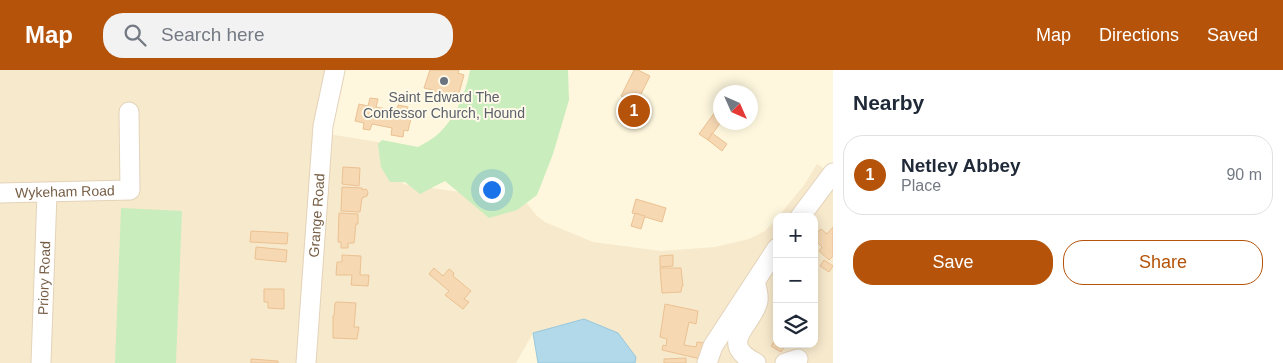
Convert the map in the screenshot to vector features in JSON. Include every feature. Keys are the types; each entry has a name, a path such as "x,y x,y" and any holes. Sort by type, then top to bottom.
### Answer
{"street":[{"name":"Grange Road","path":"306,363 323,126 335,70"},
{"name":"Wykeham Road","path":"0,193 130,190 129,112"},
{"path":"803,213 833,173"},
{"name":"Priory Road","path":"41,363 48,193"},
{"path":"707,363 712,346 773,254"},
{"path":"755,282 758,302 738,338 738,346 743,354 756,363"}],"shaded area":[{"path":"0,70 335,70 322,133 403,146 403,184 525,201 537,216 545,222 593,242 661,251 715,247 749,239 765,231 773,222 773,348 818,348 818,213 781,213 804,185 817,164 833,174 833,363 635,363 636,357 533,333 516,363 0,363"}],"green space":[{"path":"470,70 568,70 569,100 553,154 537,195 517,210 489,218 445,181 420,194 405,182 390,182 381,167 378,144 382,140 418,147 436,136 455,113 463,96"},
{"path":"121,208 182,211 176,363 115,363"}],"water":[{"path":"584,319 618,333 636,357 635,363 538,363 533,333"}],"building":[{"name":"Saint Edward The Confessor Church, Hound","path":"430,70 459,70 458,73 464,75 459,93 454,92 451,102 447,101 446,103 430,98 433,90 424,88"},
{"path":"634,70 650,76 636,104 621,96"},
{"path":"370,98 378,99 376,107 397,111 398,105 408,107 406,112 412,114 408,131 404,130 403,137 391,135 392,128 372,124 370,130 363,129 364,123 355,121 359,104 368,106"},
{"path":"713,115 713,130 715,130 708,140 699,134"},
{"path":"712,133 727,144 722,151 708,140"},
{"path":"343,167 360,168 359,186 342,184"},
{"path":"342,187 366,189 368,192 367,196 362,198 360,212 341,211"},
{"path":"636,199 666,208 662,222 632,213"},
{"path":"339,213 358,214 354,243 348,243 348,248 341,248 341,242 338,242"},
{"path":"635,213 645,216 641,229 631,226"},
{"path":"833,227 833,256 829,260 819,251 822,247 818,243 818,232 821,229 827,234"},
{"path":"251,231 288,233 287,244 250,242"},
{"path":"256,247 287,250 286,262 255,259"},
{"path":"342,255 361,256 360,275 369,275 368,286 351,285 352,275 336,275 337,262 342,262"},
{"path":"673,255 673,266 660,267 660,256"},
{"path":"824,260 833,266 829,272 820,266"},
{"path":"434,268 443,276 449,269 454,273 453,276 471,291 464,299 469,302 463,309 445,295 449,291 429,274"},
{"path":"660,268 681,268 683,286 681,292 662,293"},
{"path":"264,289 284,289 284,309 268,308 268,302 264,302"},
{"path":"335,303 356,303 354,327 359,327 357,339 333,338 333,316"},
{"path":"665,304 698,311 696,324 689,322 684,345 696,347 697,342 711,344 705,360 662,350 663,345 666,346 667,339 660,337"},
{"path":"774,348 784,348 781,352"},
{"path":"686,358 686,363 664,363 664,359"},
{"path":"251,359 278,361 278,363 251,363"}],"place":[{"name":"Saint Edward The Confessor Church, Hound","path":"444,81"},
{"name":"Netley Abbey","path":"634,111"}]}
